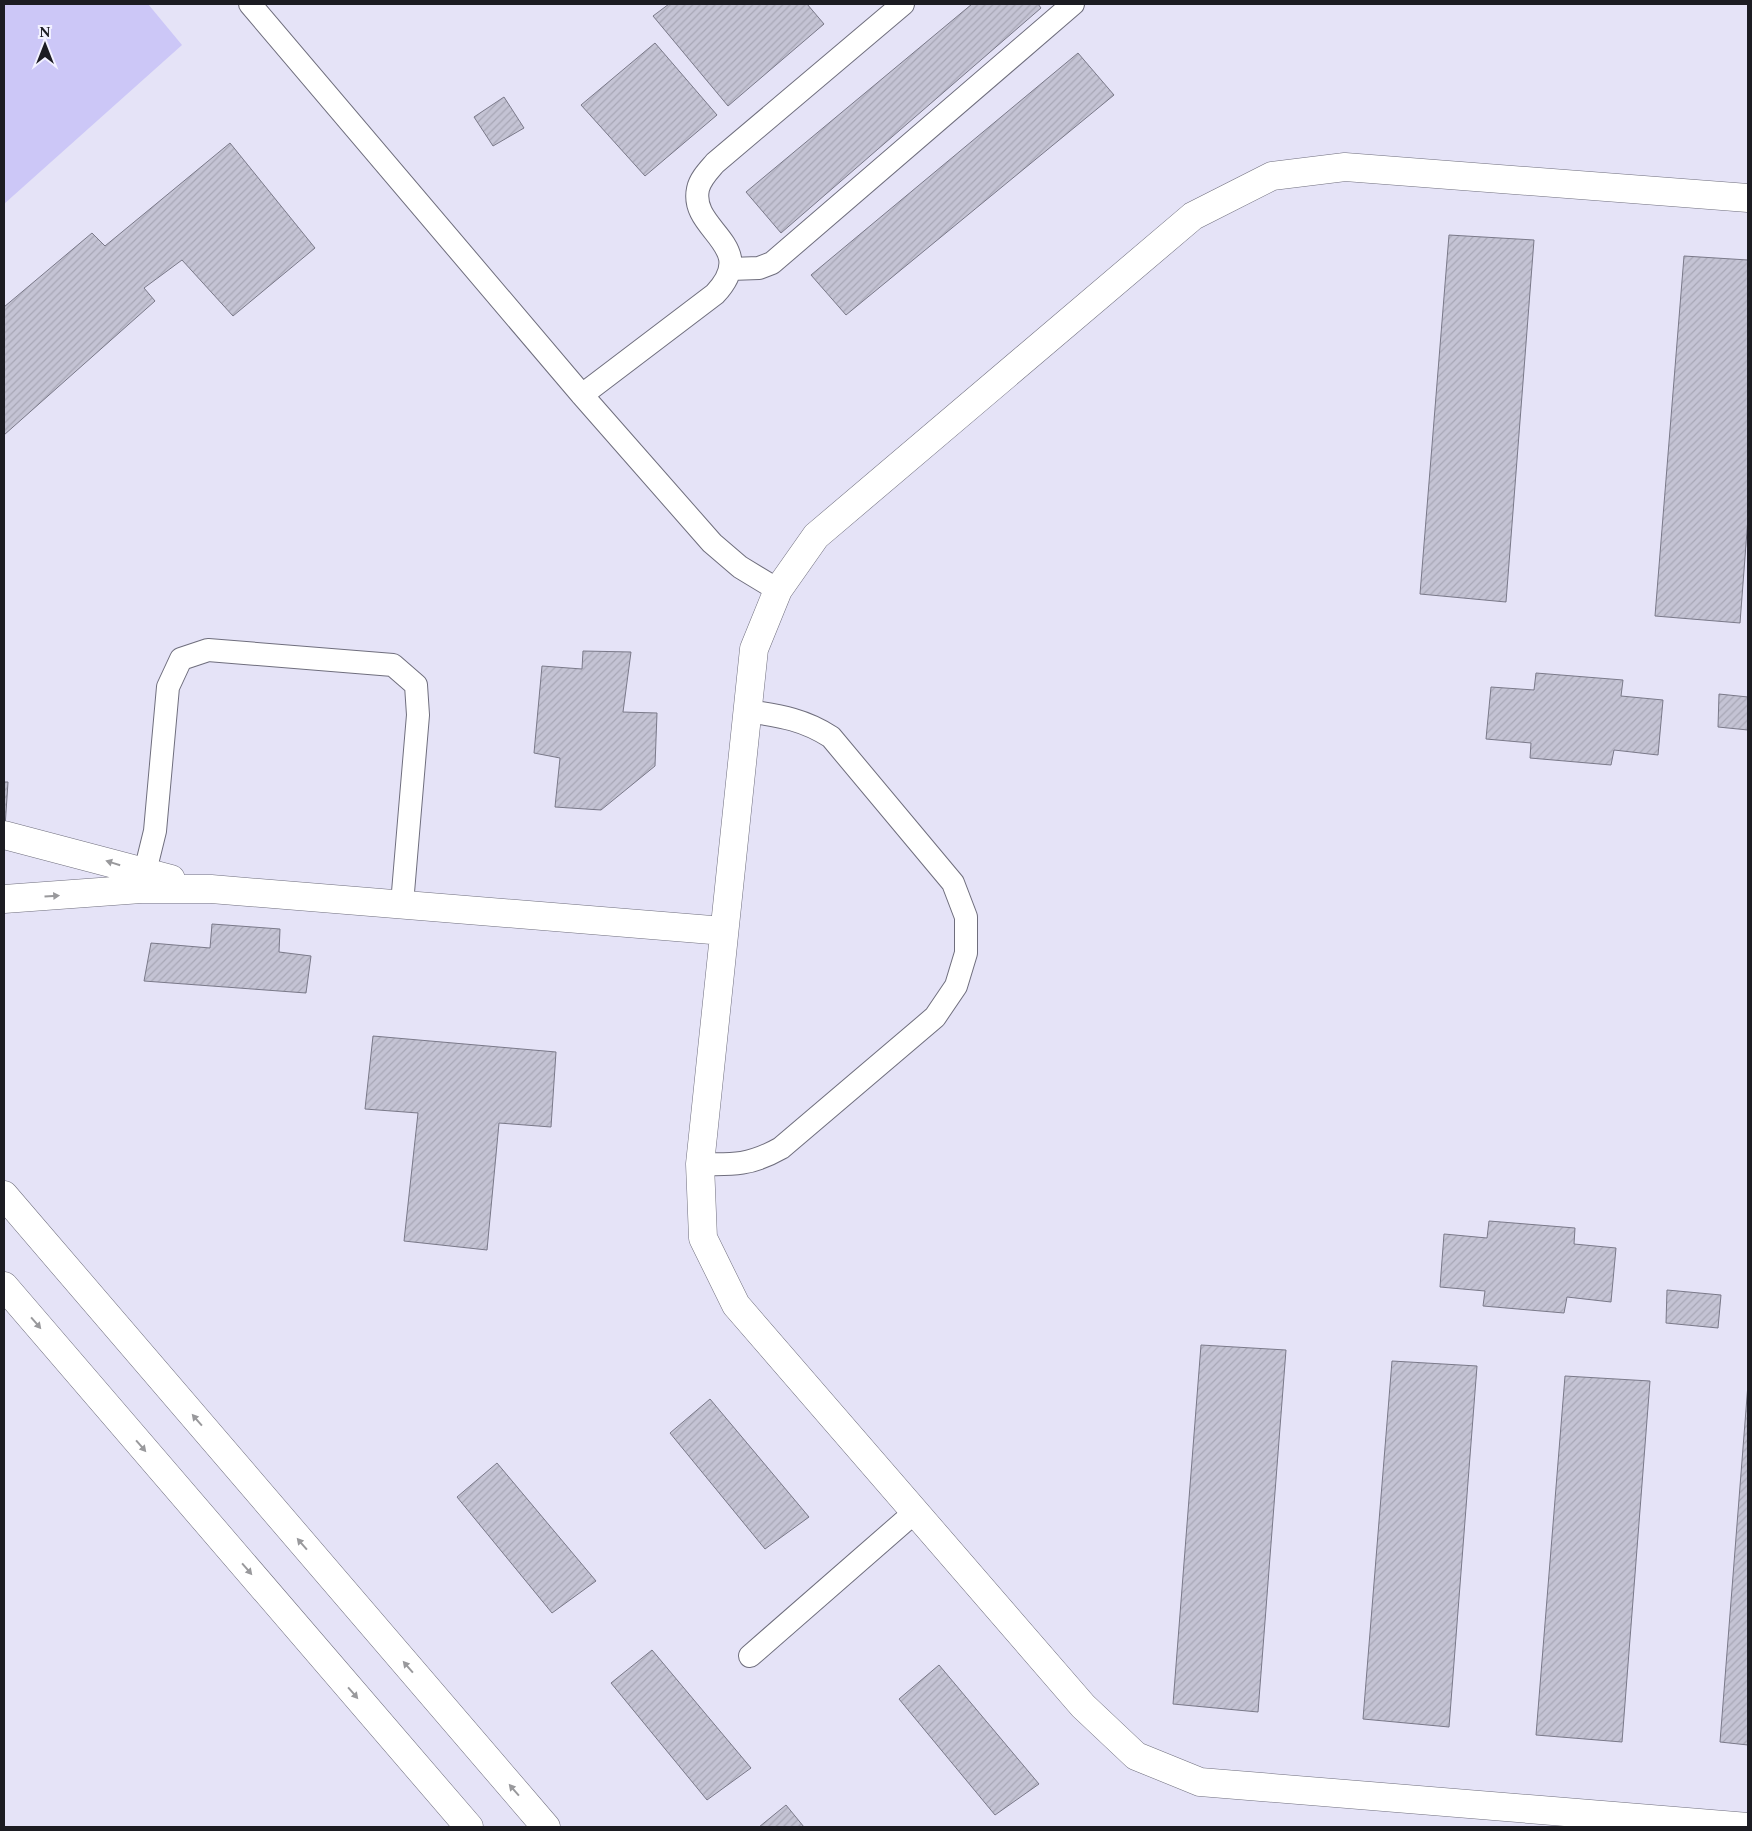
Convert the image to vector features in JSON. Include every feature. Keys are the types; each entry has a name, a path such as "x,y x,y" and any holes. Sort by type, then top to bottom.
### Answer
{"street":[{"path":"1748,198 1345,167 1272,176 1193,216 816,536 778,590 754,649 700,1164 703,1238 736,1305 1082,1706 1136,1756 1200,1782 1600,1821 1748,1827"},
{"path":"4,835 29,840 143,881"},
{"path":"4,898 143,881 724,931"},
{"path":"4,1195 546,1827"},
{"path":"4,1286 469,1827"}],"lane":[{"path":"250,4 582,395 712,543 740,567 778,590"},
{"path":"582,395 715,294 726,282 730,269 729,253 705,218 698,202 698,188 704,176 715,163 903,4"},
{"path":"730,269 758,268 772,263 1073,4"},
{"path":"143,881 155,831 168,687 181,659 208,650 392,665 416,685 418,715 402,904"},
{"path":"700,1164 736,1165 761,1159 781,1148 935,1017 956,986 966,953 966,917 953,884 831,738 812,725 788,717 748,712"},
{"path":"750,1656 915,1512"}],"shaded area":[{"path":"4,4 1748,4 1748,1827 4,1827"},
{"path":"4,4 148,4 182,45 4,204"}],"building":[{"path":"669,4 807,4 824,24 728,106 653,16"},
{"path":"972,4 1038,4 1041,8 781,233 746,192"},
{"path":"655,43 717,115 645,176 581,105"},
{"path":"1078,53 1114,95 846,315 811,275"},
{"path":"504,97 524,128 493,146 474,117"},
{"path":"230,143 315,248 233,316 182,260 144,288 155,301 4,435 4,307 92,233 105,246"},
{"path":"1449,235 1534,240 1506,602 1420,594"},
{"path":"1684,256 1748,260 1748,518 1740,623 1655,616"},
{"path":"583,651 631,652 623,712 657,713 655,766 601,810 555,807 560,758 534,753 542,666 582,669"},
{"path":"1536,673 1623,680 1621,696 1663,700 1658,755 1614,750 1611,765 1530,758 1531,743 1486,739 1491,687 1534,690"},
{"path":"1719,694 1748,697 1748,730 1718,727"},
{"path":"4,782 8,782 4,842"},
{"path":"212,924 280,929 279,952 311,956 306,993 144,981 151,943 210,948"},
{"path":"373,1036 556,1052 551,1127 499,1123 487,1250 404,1241 418,1113 365,1109"},
{"path":"1489,1221 1575,1228 1574,1244 1616,1248 1611,1302 1567,1297 1564,1313 1483,1306 1485,1291 1440,1287 1444,1234 1487,1238"},
{"path":"1667,1290 1721,1295 1718,1328 1666,1323"},
{"path":"1201,1345 1286,1350 1258,1712 1173,1704"},
{"path":"1392,1361 1477,1366 1449,1727 1363,1719"},
{"path":"1565,1376 1650,1381 1622,1742 1536,1735"},
{"path":"1748,1384 1748,1745 1720,1742"},
{"path":"710,1399 809,1517 765,1549 670,1433"},
{"path":"497,1463 596,1581 552,1613 457,1497"},
{"path":"652,1650 751,1768 707,1800 611,1683"},
{"path":"939,1665 1039,1784 995,1815 899,1699"},
{"path":"786,1805 804,1827 759,1827"}]}
